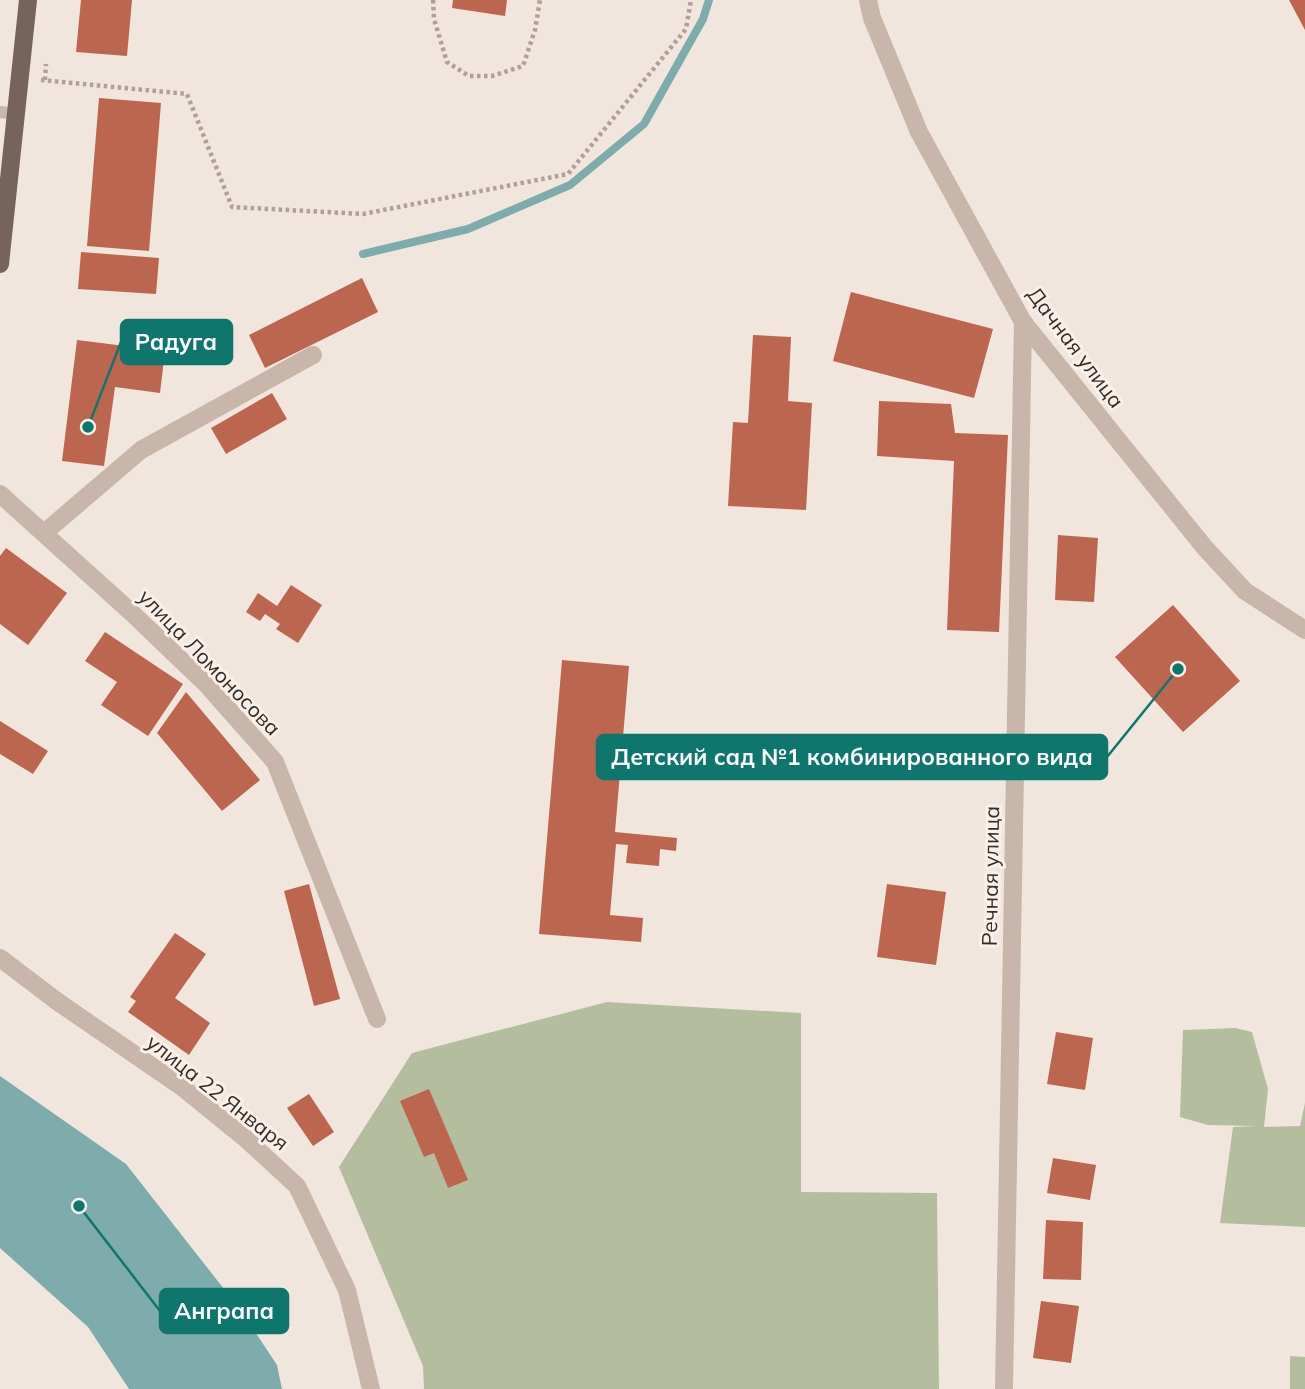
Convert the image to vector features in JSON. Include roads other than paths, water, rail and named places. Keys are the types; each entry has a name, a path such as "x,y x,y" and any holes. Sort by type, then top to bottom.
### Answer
{"main road":[{"path":"0,264 8,113 20,78 28,0"}],"street":[{"name":"Дачная улица","path":"868,0 872,18 919,132 1023,322 1205,548 1245,590 1305,630"},
{"name":"Речная улица","path":"1004,1389 1023,322"},
{"path":"44,533 141,450 313,355"},
{"name":"улица Ломоносова","path":"0,494 132,613 206,685 275,762 377,1019"},
{"name":"улица 22 Января","path":"0,958 58,1002 182,1087 247,1139 297,1186 346,1290 371,1389"}],"water":[{"path":"0,1076 126,1164 242,1312 277,1365 282,1389 129,1389 88,1327 0,1248"}],"waterway":[{"path":"363,254 468,229 570,185 644,124 703,19 709,0"}],"place":[{"name":"Радуга","path":"88,427"},
{"name":"Детский сад №1 комбинированного вида","path":"1178,669"},
{"name":"Анграпа","path":"79,1206"}]}
